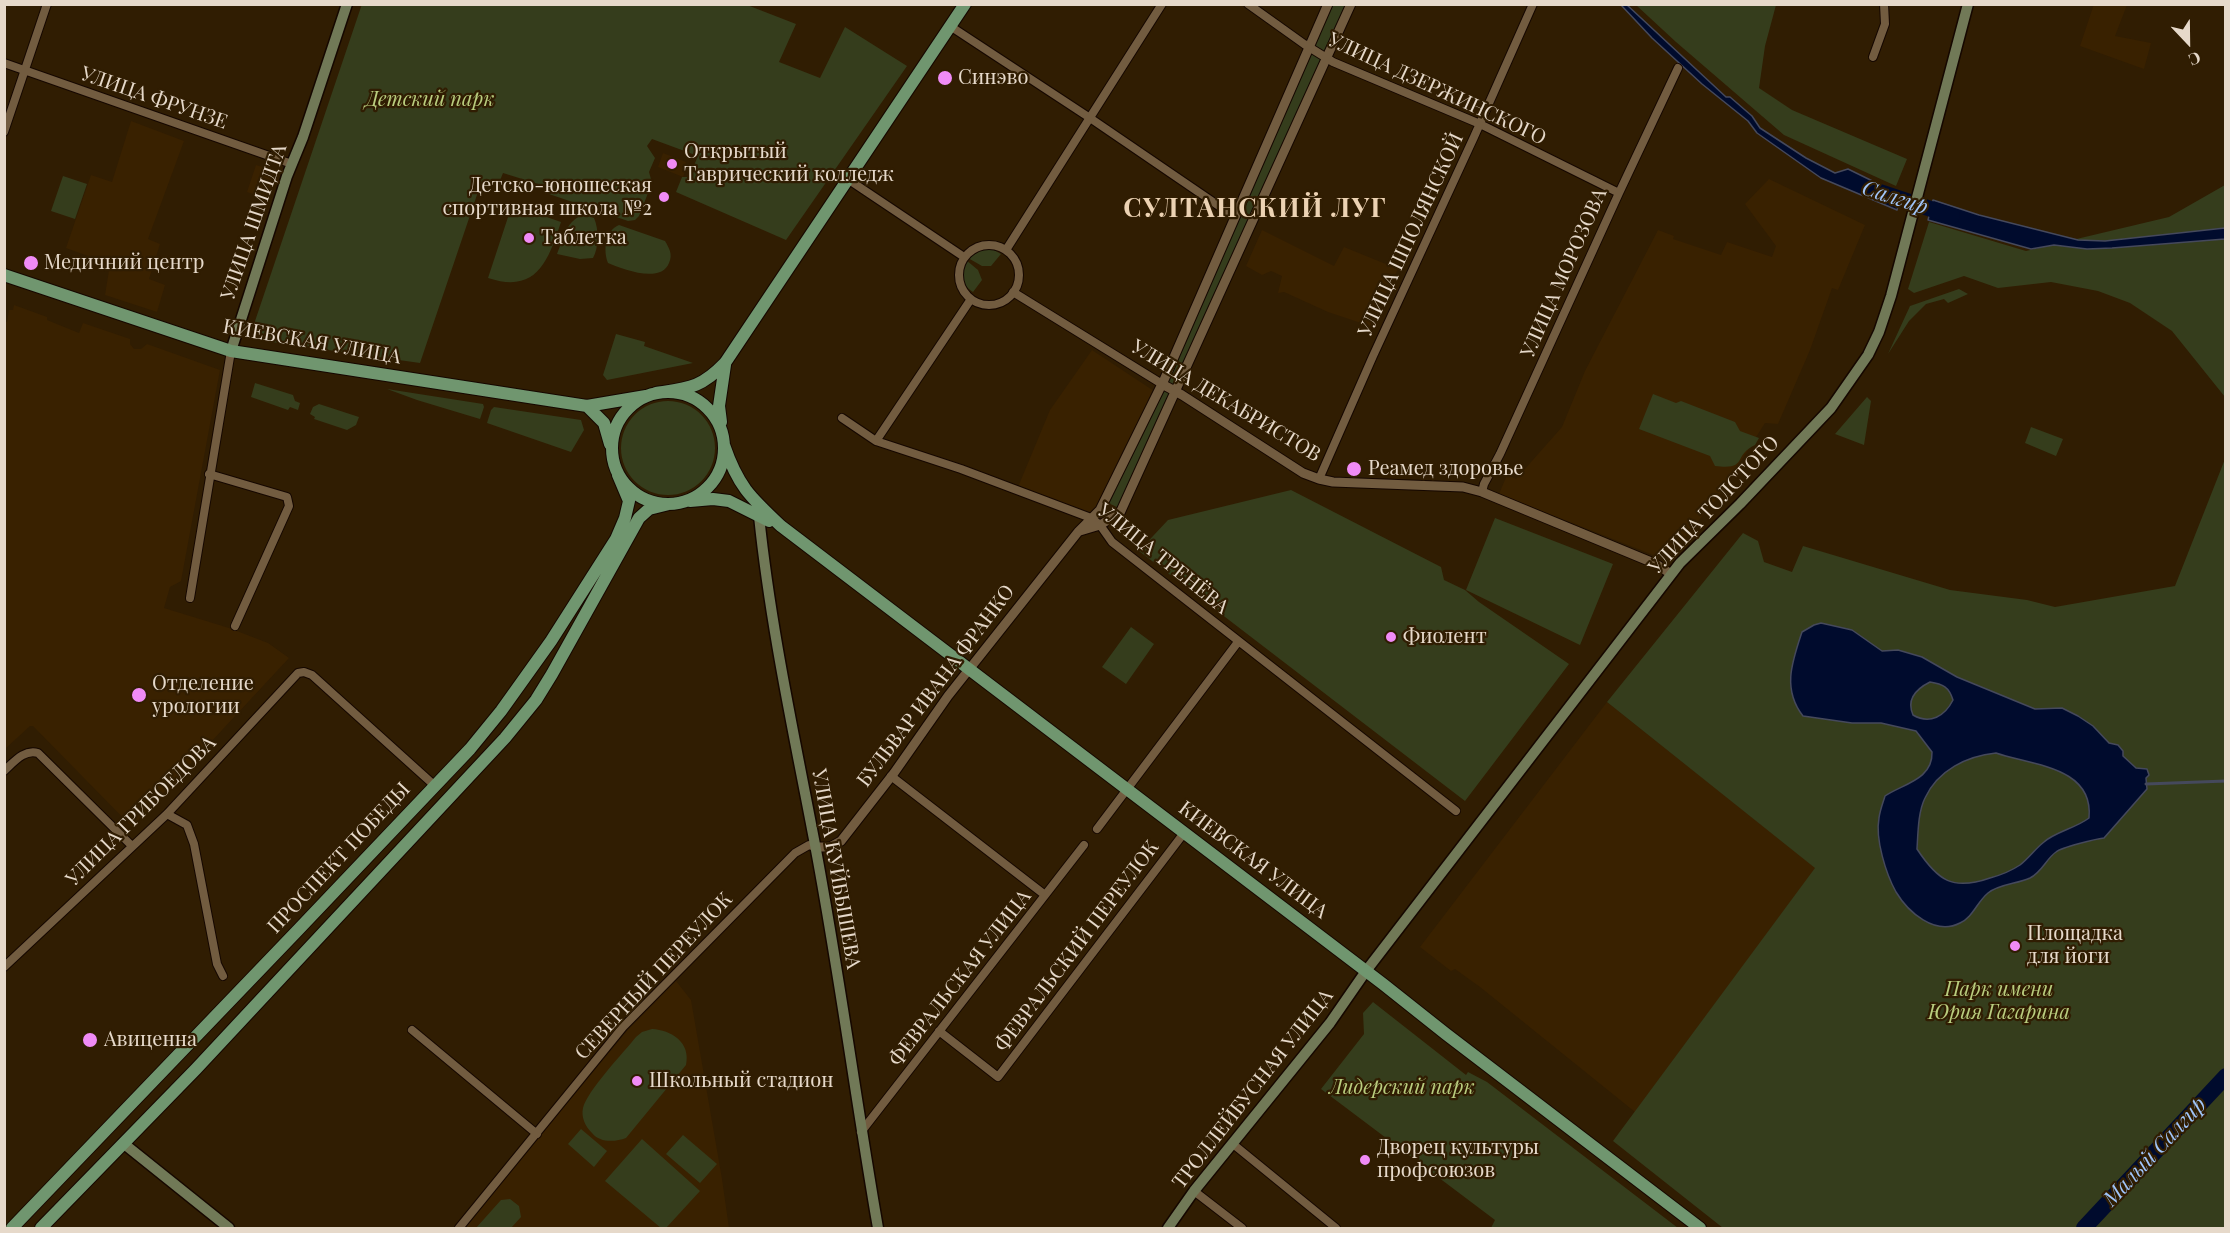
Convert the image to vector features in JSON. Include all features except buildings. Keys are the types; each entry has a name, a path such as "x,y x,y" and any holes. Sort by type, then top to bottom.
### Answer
{"main road":[{"name":"УЛИЦА ШМИДТА","path":"231,351 346,4"},
{"path":"611,448 618,423 626,412 651,395 692,388 712,377 725,363 965,4"},
{"name":"УЛИЦА ТОЛСТОГО","path":"1366,971 1671,574 1831,408 1863,362 1880,332 1968,4"},
{"name":"КИЕВСКАЯ УЛИЦА","path":"4,275 231,351 587,406 651,395"},
{"path":"587,406 604,423 618,475 628,489 635,495 651,501 669,504 682,502 693,498 709,487 721,465 723,442 718,406 725,363"},
{"path":"651,395 680,393 703,404 719,424 723,442"},
{"name":"КИЕВСКАЯ УЛИЦА","path":"723,442 732,469 748,495 781,526 1700,1228"},
{"name":"ПРОСПЕКТ ПОБЕДЫ","path":"12,1228 470,748 517,690 616,539 626,518 629,501 618,475"},
{"name":"КИЕВСКАЯ УЛИЦА","path":"682,502 713,499 729,501 781,526"},
{"name":"ПРОСПЕКТ ПОБЕДЫ","path":"41,1228 287,972 511,730 536,700 552,674 639,518 649,508 669,504"},
{"name":"УЛИЦА КУЙБЫШЕВА","path":"759,516 766,579 796,755 815,848 878,1228"},
{"path":"271,958 287,972"},
{"name":"ТРОЛЛЕЙБУСНАЯ УЛИЦА","path":"1168,1228 1194,1191 1330,1023 1366,971"},
{"path":"107,1129 229,1228"}],"street":[{"path":"4,132 47,4"},
{"path":"1006,250 1162,4"},
{"name":"УЛИЦА ДЗЕРЖИНСКОГО","path":"1248,4 1327,58 1480,124 1618,193"},
{"name":"БУЛЬВАР ИВАНА ФРАНКО","path":"815,848 837,845 970,669 1078,532 1100,510 1161,384 1328,4"},
{"path":"1078,532 1100,525 1120,513 1351,4"},
{"name":"УЛИЦА ШПОЛЯНСКОЙ","path":"1320,479 1373,356 1533,4"},
{"path":"1873,57 1885,24 1884,4"},
{"path":"950,26 1090,117 1235,217"},
{"name":"УЛИЦА ФРУНЗЕ","path":"4,63 292,164"},
{"name":"УЛИЦА МОРОЗОВА","path":"1482,492 1618,193 1678,68"},
{"path":"849,180 964,257"},
{"path":"984,244 996,245 1006,250 1014,259 1019,270 1018,282 1013,292 1005,300 993,305 982,304 971,299 963,291 958,280 959,268 964,257 973,249 984,244"},
{"name":"УЛИЦА ДЕКАБРИСТОВ","path":"1013,292 1161,384 1176,391 1303,473 1333,482 1463,487 1482,492 1656,564 1671,574"},
{"path":"876,441 971,299"},
{"name":"УЛИЦА ШМИДТА","path":"190,598 231,351"},
{"name":"УЛИЦА ТРЕНЁВА","path":"842,418 876,441 961,469 1091,518 1100,525 1112,542 1456,811"},
{"path":"209,474 287,497 289,506 235,626"},
{"path":"1097,829 1238,642"},
{"name":"УЛИЦА ГРИБОЕДОВА","path":"4,967 166,814 298,673 304,672 312,675 434,785"},
{"path":"4,771 22,755 32,751 38,753 132,846"},
{"path":"891,776 1045,895"},
{"path":"166,814 187,825 194,844 217,964 223,976"},
{"name":"ФЕВРАЛЬСКИЙ ПЕРЕУЛОК","path":"939,1031 998,1077 1184,833"},
{"name":"СЕВЕРНЫЙ ПЕРЕУЛОК","path":"459,1228 623,1027 795,853 808,845 815,848"},
{"name":"ФЕВРАЛЬСКАЯ УЛИЦА","path":"861,1132 1084,845"},
{"path":"412,1030 537,1134"},
{"path":"1233,1144 1336,1228"},
{"path":"1194,1191 1242,1228"}],"shaded area":[{"path":"2094,4 2127,5 2115,36 2151,43 2144,69 2080,46"},
{"path":"131,121 184,141 148,239 160,244 149,279 165,285 157,312 105,295 110,264 66,248 91,175 112,182"},
{"name":"Открытый Таврический колледж","path":"663,153 686,162 682,171 685,172 683,177 658,167"},
{"path":"256,165 275,171 266,198 247,192"},
{"path":"1769,179 1865,225 1838,290 1832,288 1810,350 1778,424 1765,423 1719,496 1666,560 1499,494 1507,475 1516,479 1562,427 1585,371 1658,230 1674,236 1673,239 1721,255 1727,242 1772,257 1776,246 1745,204"},
{"path":"1262,230 1334,266 1344,247 1398,269 1370,326 1328,312 1284,292 1278,293 1282,276 1271,271 1262,275 1246,266"},
{"path":"14,305 47,317 47,320 79,333 83,323 130,339 130,344 134,349 141,349 147,344 220,370 181,581 170,587 164,608 268,643 289,658 132,827 33,726 30,726 5,749 4,322 7,322 9,310 13,310"},
{"path":"1092,350 1154,391 1096,511 1091,515 1018,487 1050,410"},
{"path":"1607,702 1816,868 1635,1112 1480,987 1455,969 1451,971 1420,947"},
{"path":"676,981 691,1000 729,1228 464,1228 627,1031"}],"green space":[{"name":"Детский парк","path":"362,4 747,5 796,24 779,62 820,78 845,27 907,66 786,240 676,192 682,177 689,177 698,156 652,139 647,146 655,158 649,172 652,183 639,216 635,220 628,221 549,194 551,188 503,173 497,188 481,183 420,363 258,340 252,330"},
{"path":"1332,5 1347,5 1325,54 1313,46"},
{"path":"1636,5 1776,5 1765,46 1759,88 1792,110 1907,159 1896,186 1784,135"},
{"path":"1311,51 1323,59 1173,388 1166,384"},
{"path":"63,176 87,184 75,219 51,211"},
{"path":"2225,185 2225,397 2172,331 2130,303 2098,291 2051,282 1998,288 1964,276 1914,293 1908,289 1929,222 2026,251 2169,217"},
{"name":"Таблетка","path":"512,205 561,222 551,249 538,271 529,278 505,282 488,278"},
{"path":"585,214 594,218 597,227 598,238 593,258 580,259 557,254 570,225"},
{"path":"619,225 665,241 671,257 665,269 650,274 608,263 606,241 614,228"},
{"path":"984,249 992,249 1001,254 991,266 982,266 968,258"},
{"path":"966,260 978,270 982,280 973,292 966,286 963,278"},
{"path":"1959,289 1968,294 1948,303 1944,299 1926,304 1909,321 1888,354 1910,306"},
{"path":"616,334 645,342 644,346 693,363 607,380 603,375"},
{"path":"255,383 293,395 295,401 300,403 298,410 290,407 288,410 251,397"},
{"path":"1164,388 1171,392 1119,508 1108,503"},
{"path":"387,389 483,404 484,407 480,419"},
{"path":"1653,394 1676,403 1681,401 1735,422 1740,431 1759,438 1737,464 1726,467 1715,466 1710,456 1639,429"},
{"path":"1867,397 1871,401 1864,445 1835,434"},
{"path":"668,401 686,405 701,415 711,430 715,448 711,466 701,481 686,491 668,495 650,491 635,481 625,466 621,448 625,430 635,415 650,405"},
{"path":"319,404 359,417 356,425 347,430 314,419 315,417 310,414 313,407"},
{"path":"494,407 581,420 584,430 571,452 487,423"},
{"path":"2031,427 2063,439 2056,456 2025,443"},
{"name":"Парк имени Юрия Гагарина","path":"2225,459 2225,1228 1723,1228 1613,1141 1815,868 1607,702 1743,533 1758,541 1764,562 1792,572 1803,546 1950,590 2027,600 2055,607 2175,586"},
{"name":"Фиолент","path":"1291,490 1441,567 1444,580 1465,590 1569,664 1465,801 1139,551 1168,520"},
{"path":"1495,518 1613,564 1580,645 1466,590"},
{"path":"1131,627 1154,644 1126,684 1102,667"},
{"name":"Лидерский парк","path":"1373,1002 1466,1075 1468,1072 1487,1082 1678,1228 1491,1228 1495,1220 1321,1089 1364,1034 1363,1013"},
{"name":"Школьный стадион","path":"652,1029 666,1032 678,1039 685,1050 686,1065 626,1138 613,1141 599,1139 584,1121 583,1108 586,1101 598,1082 636,1037"},
{"path":"581,1129 607,1151 594,1167 568,1144"},
{"path":"683,1135 717,1164 700,1183 666,1154"},
{"path":"642,1139 700,1191 666,1228 661,1228 605,1181"},
{"path":"510,1199 519,1206 521,1217 511,1228 476,1228 501,1200"}],"water":[{"path":"1621,5 1627,5 1726,97 1730,97 1752,116 1760,128 1806,158 1835,173 1848,169 1901,195 1897,210 1821,178 1757,133 1748,121 1702,84 1652,38"},
{"path":"1933,200 1979,215 2078,240 2105,241 2225,228 2225,239 2112,248 2087,249 2054,245 2031,249 1928,220"},
{"path":"1821,623 1852,630 1882,651 1898,650 1922,657 1957,677 2035,709 2062,708 2093,726 2109,743 2118,745 2123,751 2123,756 2136,768 2147,769 2149,775 2146,778 2147,789 2104,838 2059,850 2030,878 1988,893 1960,923 1941,926 1923,920 1901,900 1892,885 1882,856 1878,826 1885,796 1922,775 1931,761 1932,752 1916,731 1881,723 1852,723 1803,716 1793,696 1792,665 1802,632","holes":["1930,682 1945,687 1953,700 1950,706 1936,717 1919,718 1913,715 1912,699 1920,688","1996,753 2042,765 2071,778 2081,788 2088,801 2089,818 2049,839 2020,865 2006,873 1977,882 1956,883 1940,876 1917,849 1921,810 1931,788 1946,772 1964,761"]}],"waterway":[{"name":"Салгир","path":"1880,192 1952,216"},
{"path":"2146,784 2226,781"},
{"name":"Малый Салгир","path":"2084,1228 2226,1076"}],"place":[{"name":"Синэво","path":"945,78"},
{"name":"Открытый Таврический колледж","path":"672,164"},
{"name":"Детско-юношеская спортивная школа №2","path":"664,197"},
{"name":"Таблетка","path":"529,238"},
{"name":"Медичний центр","path":"31,263"},
{"name":"Реамед здоровье","path":"1354,469"},
{"name":"Фиолент","path":"1391,637"},
{"name":"Отделение урологии","path":"139,695"},
{"name":"Площадка для йоги","path":"2015,946"},
{"name":"Авиценна","path":"90,1040"},
{"name":"Школьный стадион","path":"637,1081"},
{"name":"Дворец культуры профсоюзов","path":"1365,1160"}],"district":[{"name":"СУЛТАНСКИЙ ЛУГ","path":"1255,209"}]}
